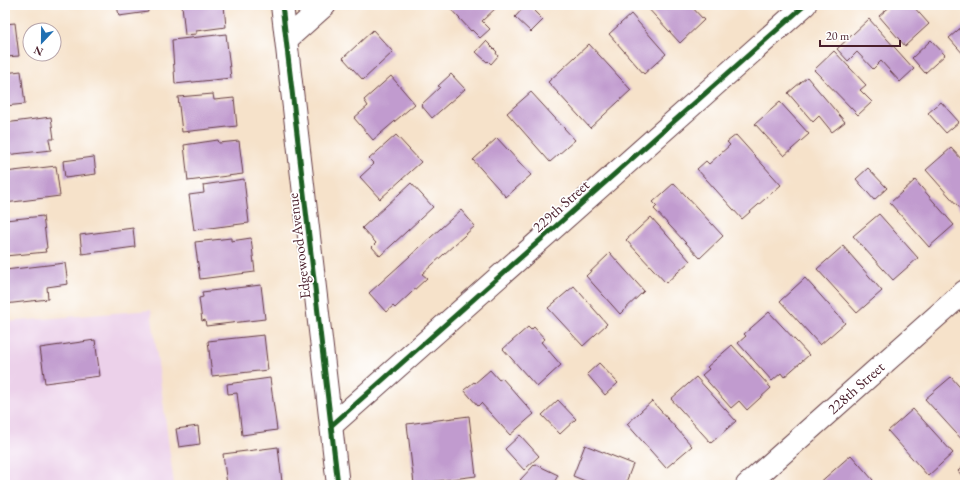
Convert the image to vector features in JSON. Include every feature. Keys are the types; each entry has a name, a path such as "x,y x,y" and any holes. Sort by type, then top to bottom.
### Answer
{"street":[{"name":"Edgewood Avenue","path":"282,5 338,485"},
{"path":"287,39 325,5"},
{"name":"229th Street","path":"332,426 805,5"},
{"name":"228th Street","path":"747,485 965,291"}],"shaded area":[{"path":"151,310 174,485 5,485 5,322"}],"building":[{"path":"117,5 147,5 148,12 119,16"},
{"path":"182,5 224,5 226,27 196,31 196,34 185,35"},
{"path":"447,5 495,5 497,7 482,21 490,29 480,38 472,30 471,31"},
{"path":"526,5 528,5 543,20 531,32 515,17"},
{"path":"645,5 690,5 704,20 680,43"},
{"path":"892,5 912,5 929,24 905,46 879,16"},
{"path":"631,14 666,54 644,74 609,34"},
{"path":"869,19 914,69 900,82 881,61 873,69 857,52 848,61 837,49"},
{"path":"15,23 19,56 5,57 5,24"},
{"path":"965,24 965,56 949,38"},
{"path":"373,30 393,52 363,80 343,58"},
{"path":"226,34 231,78 175,84 172,40"},
{"path":"931,40 945,55 925,73 912,58"},
{"path":"486,41 497,52 496,53 498,56 491,64 476,52"},
{"path":"589,44 631,90 590,128 548,82"},
{"path":"834,51 866,85 860,90 872,102 858,115 814,70"},
{"path":"21,71 25,104 5,106 5,73"},
{"path":"451,74 465,89 432,118 421,105"},
{"path":"391,76 415,104 373,140 354,118 368,106 364,100"},
{"path":"807,77 845,122 832,132 819,116 813,122 788,93"},
{"path":"531,92 575,140 550,162 507,113"},
{"path":"213,94 214,100 234,98 237,126 182,132 178,97"},
{"path":"780,102 809,134 784,156 755,124"},
{"path":"941,102 959,122 946,133 928,113"},
{"path":"51,117 54,139 49,139 51,150 5,155 5,123"},
{"path":"396,135 421,162 380,199 360,177 374,164 369,159"},
{"path":"736,135 781,185 742,219 697,169 706,161 709,164 730,145 727,142"},
{"path":"497,138 531,175 506,197 473,160"},
{"path":"218,140 219,143 239,141 243,174 188,181 184,145"},
{"path":"951,148 965,163 965,214 926,170"},
{"path":"94,157 96,174 65,178 63,161"},
{"path":"56,166 60,196 5,203 5,172"},
{"path":"868,168 887,188 874,200 856,179"},
{"path":"244,179 249,223 194,230 189,195 204,193 203,185"},
{"path":"915,180 954,225 929,247 890,203"},
{"path":"411,183 433,207 380,256 372,247 376,243 362,228"},
{"path":"674,183 723,236 700,258 654,209 657,206 653,202"},
{"path":"461,210 475,226 422,274 427,278 395,308 393,306 386,312 369,293"},
{"path":"879,214 918,258 893,280 853,236"},
{"path":"43,216 47,248 45,249 46,252 5,256 5,220"},
{"path":"651,217 690,261 666,283 626,240"},
{"path":"133,228 135,247 82,254 80,235"},
{"path":"231,238 231,241 251,238 255,272 200,279 195,242"},
{"path":"843,246 882,291 857,313 817,269"},
{"path":"610,253 644,291 620,314 586,276"},
{"path":"65,263 68,284 47,287 48,299 5,304 5,270"},
{"path":"805,278 845,323 820,345 780,301"},
{"path":"261,285 265,319 206,326 205,320 202,321 199,298 203,297 202,292"},
{"path":"574,286 607,324 583,346 548,308"},
{"path":"769,312 809,355 784,377 781,373 772,381 738,343 746,336 744,334"},
{"path":"528,327 531,330 534,327 545,339 541,342 561,365 537,387 503,349"},
{"path":"264,335 268,370 212,376 208,341"},
{"path":"95,340 100,376 45,383 40,348"},
{"path":"732,345 771,388 747,410 739,401 731,408 702,375 709,369 707,367"},
{"path":"599,363 618,383 605,395 587,374"},
{"path":"490,370 499,380 502,378 534,414 510,435 481,403 478,406 464,390"},
{"path":"696,377 736,421 711,443 671,399"},
{"path":"951,377 965,393 965,443 925,399"},
{"path":"270,378 277,430 242,435 237,393 228,394 227,384"},
{"path":"558,400 576,419 560,434 542,415"},
{"path":"652,401 692,446 666,468 627,424"},
{"path":"913,409 953,453 928,476 888,431"},
{"path":"469,416 476,476 414,484 407,424"},
{"path":"198,426 200,444 179,447 176,429"},
{"path":"520,435 539,456 524,470 505,449"},
{"path":"585,445 633,464 625,485 595,485 573,476"},
{"path":"278,447 282,482 258,485 227,485 223,454"},
{"path":"851,455 873,480 868,485 817,485"},
{"path":"535,464 558,475 553,485 530,485 520,480"},
{"path":"965,465 965,479 958,471"}],"cycle path":[{"path":"282,5 338,485"},
{"path":"332,425 805,5"}]}
